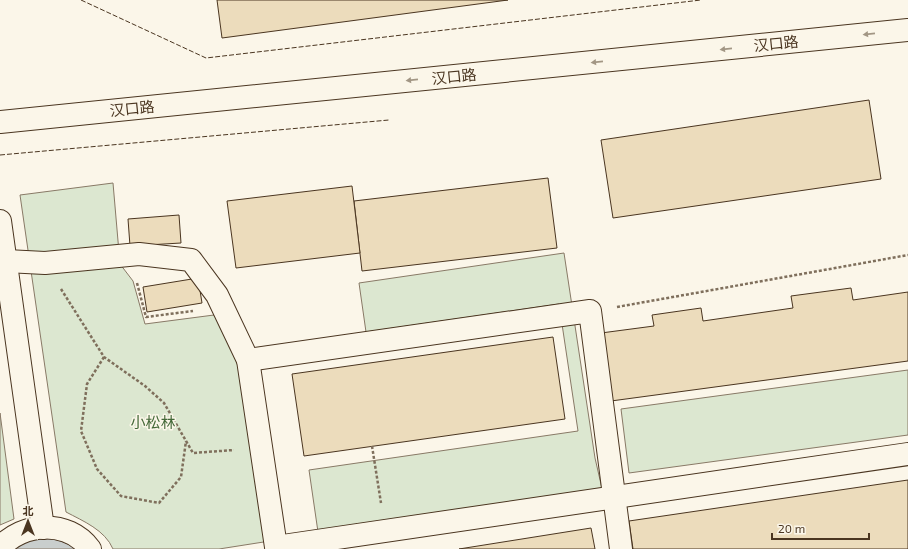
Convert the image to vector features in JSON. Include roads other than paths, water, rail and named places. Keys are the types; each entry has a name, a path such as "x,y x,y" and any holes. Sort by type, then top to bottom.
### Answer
{"street":[{"name":"汉口路","path":"0,122 908,30"},
{"path":"0,221 43,528"},
{"path":"6,261 45,263 139,254 191,260 217,295 248,360 261,447 271,548 908,454"},
{"path":"248,360 590,312 621,549"},
{"path":"0,548 17,534 33,528 52,527 66,531 79,538 90,549"}],"park label":[{"name":"小松林","path":"153,422"}]}
